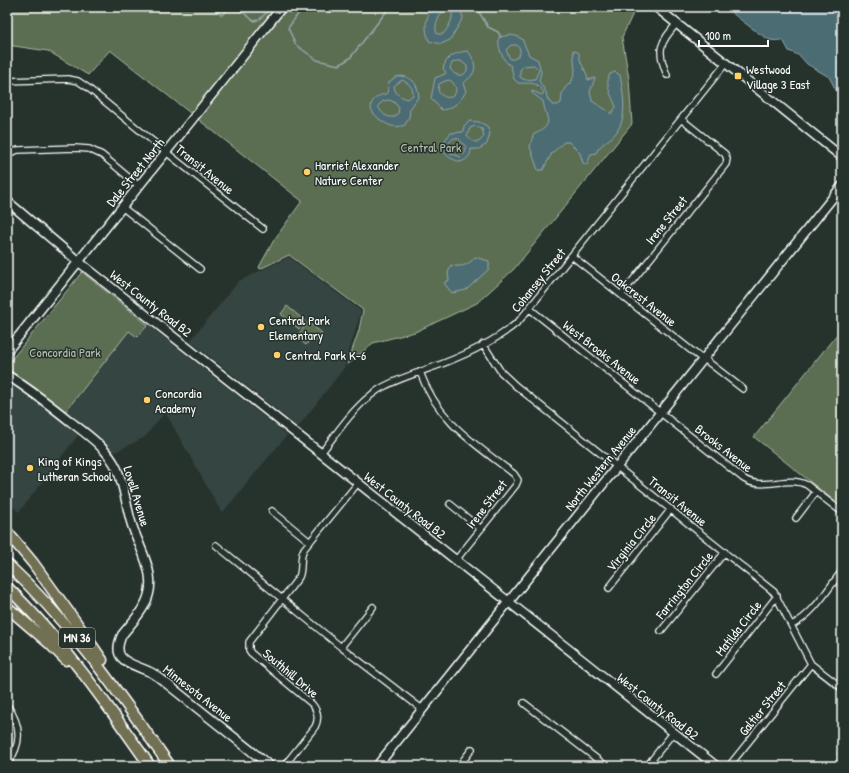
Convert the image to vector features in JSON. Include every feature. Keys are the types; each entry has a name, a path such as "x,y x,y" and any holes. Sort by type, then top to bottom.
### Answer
{"highway":[{"path":"7,532 33,564 86,636 115,680 138,720"},
{"name":"MN 36","path":"7,564 36,592 77,638 170,766"},
{"name":"MN 36","path":"7,587 66,651 150,766"},
{"path":"7,607 64,658 125,731"},
{"path":"7,612 29,626"}],"street":[{"name":"Dale Street North","path":"7,351 282,7"},
{"path":"656,7 842,156"},
{"path":"667,75 661,59 661,48 665,38 677,23"},
{"name":"Cohansey Street","path":"321,454 356,410 371,395 387,384 454,359 512,328 530,309 726,63"},
{"name":"Transit Avenue","path":"7,81 68,79 78,81 263,229"},
{"name":"Irene Street","path":"621,295 721,170 727,159 725,154 681,119"},
{"path":"7,154 18,150 89,149 106,158 139,186"},
{"name":"North Western Avenue","path":"377,766 842,186"},
{"name":"West County Road B2","path":"7,201 79,262 716,766"},
{"path":"122,207 200,269"},
{"name":"Oakcrest Avenue","path":"572,256 743,390"},
{"name":"West Brooks Avenue","path":"530,309 660,412"},
{"name":"Transit Avenue","path":"483,344 494,362 508,380 725,552 777,596 811,664 842,688"},
{"name":"Irene Street","path":"420,372 435,405 451,424 514,474 518,480 516,485 456,560"},
{"name":"Lovell Avenue","path":"7,375 31,390 93,439 108,454 117,468 124,489 132,525 149,571 151,585 149,596 144,606 122,635 120,640"},
{"name":"Brooks Avenue","path":"660,412 747,481 757,484 795,481 801,482 842,512"},
{"path":"283,599 299,577 302,553 358,483"},
{"path":"796,518 816,492"},
{"path":"450,504 481,529"},
{"name":"Virginia Circle","path":"609,588 671,509"},
{"path":"272,511 310,542"},
{"path":"216,545 342,647 422,709"},
{"name":"Farrington Circle","path":"661,631 725,552"},
{"path":"792,625 800,621 809,613 842,571"},
{"name":"Matilda Circle","path":"716,674 777,596"},
{"name":"Southhill Drive","path":"283,599 251,639 249,646 251,653 312,704 318,715 315,727 284,766"},
{"path":"342,647 373,607"},
{"name":"Minnesota Avenue","path":"120,640 118,649 122,658 126,662 150,672 161,679 270,766"},
{"name":"Galtier Street","path":"729,766 811,664"},
{"path":"524,703 606,766"},
{"path":"7,705 16,722 19,737 15,753 7,765"},
{"path":"647,766 673,733"},
{"path":"459,766 472,749"}],"shaded area":[{"name":"Central Park K-6","path":"289,257 361,311 344,368 298,427 190,341 239,281"},
{"name":"Concordia Academy","path":"82,272 287,435 222,513 165,412 145,437 113,453 37,389 7,369 7,365"},
{"name":"King of Kings Lutheran School","path":"7,380 27,393 79,434 19,512 7,502"}],"green space":[{"name":"Central Park","path":"7,7 636,7 622,37 629,79 632,124 514,269 477,303 415,332 373,343 347,365 359,330 363,310 289,255 260,269 259,267 274,240 302,201 110,50 88,75 48,51 7,45"},
{"name":"Concordia Park","path":"82,272 148,325 137,337 129,331 65,412 37,389 7,369 7,365"},
{"path":"287,306 305,321 299,329 281,314"},
{"path":"308,322 322,333 315,342 311,339 306,345 296,337"},
{"path":"842,328 842,507 754,437"}],"water":[{"path":"432,7 445,7 436,23 437,34 443,34 449,25 452,18 451,7 460,7 463,18 450,40 441,44 429,41 427,36 426,24"},
{"path":"726,7 842,7 842,97 837,92 829,77 807,64 800,56 789,51 783,40 770,40 740,19"},
{"path":"510,35 522,39 529,55 538,60 541,72 539,81 552,105 561,103 562,94 565,88 572,81 575,71 573,50 579,53 580,60 588,80 595,78 590,92 592,101 611,114 616,107 609,90 608,78 610,74 615,72 620,75 624,106 622,122 614,135 602,145 596,153 591,154 587,165 583,163 580,153 569,142 564,142 552,153 543,170 538,170 530,147 533,135 545,128 548,121 543,101 532,93 532,91 542,95 544,93 536,84 518,83 514,79 511,66 505,61 501,53 499,37","holes":["511,45 517,45 520,49 520,54 514,59 510,59 506,50","534,65 539,70 535,79 525,80 520,77 520,70 524,66"]},
{"path":"468,51 472,57 475,66 474,72 463,84 466,91 460,101 450,108 442,110 431,99 435,78 445,74 446,72 443,69 444,65 449,58","holes":["461,61 467,66 467,71 463,75 455,74 450,68 452,63","450,80 456,89 453,96 446,97 438,91 439,84"]},
{"path":"401,76 412,80 416,85 419,96 410,109 409,117 405,125 397,127 387,124 378,118 371,109 372,103 377,97 387,94 389,82 396,77","holes":["402,80 409,84 412,90 413,95 408,99 398,95 395,91 394,86","389,100 394,102 399,108 395,117 385,115 378,106 383,101"]},
{"path":"470,121 479,122 487,126 490,133 487,144 479,149 471,149 468,157 461,162 446,155 443,147 446,138 451,133 463,132 464,126","holes":["475,126 482,129 484,136 478,142 471,140 467,136 470,128","454,138 459,139 466,147 465,153 461,157 450,153 449,151 448,146 450,141"]},
{"path":"475,257 489,261 489,269 466,290 452,293 444,283 449,280 448,273 451,265 464,265"},
{"path":"842,745 842,764 838,760 837,754"}],"waterway":[{"path":"212,7 222,15 231,7 240,10 254,21 258,20"},
{"path":"260,19 272,7"},
{"path":"303,7 288,28 296,45 317,60 339,65 350,58 390,7"},
{"path":"476,7 488,27 498,32 501,37"},
{"path":"534,310 534,307 556,279"},
{"path":"768,591 773,598"},
{"path":"775,601 779,608"},
{"path":"810,668 842,693"},
{"path":"733,766 811,669"}],"place":[{"name":"Westwood Village 3 East","path":"738,76"},
{"name":"Harriet Alexander Nature Center","path":"307,172"},
{"name":"Central Park Elementary","path":"261,327"},
{"name":"Central Park K-6","path":"277,355"},
{"name":"Concordia Academy","path":"147,400"},
{"name":"King of Kings Lutheran School","path":"30,468"}]}
